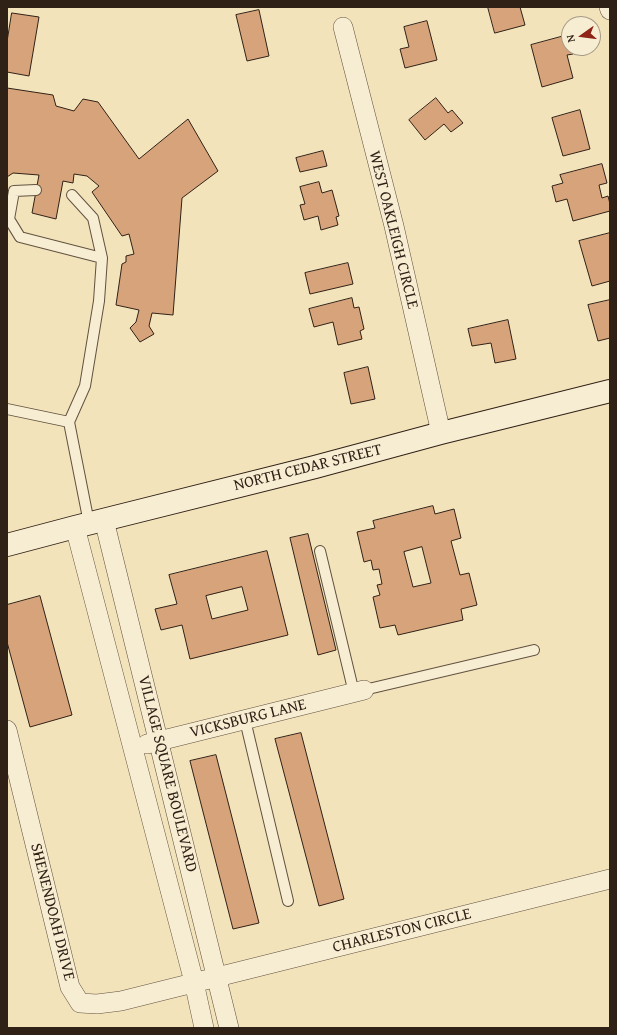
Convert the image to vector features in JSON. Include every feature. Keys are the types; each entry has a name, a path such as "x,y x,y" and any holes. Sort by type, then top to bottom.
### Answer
{"street":[{"name":"WEST OAKLEIGH CIRCLE","path":"343,27 394,226 441,433"},
{"name":"NORTH CEDAR STREET","path":"7,545 610,391"},
{"name":"VILLAGE SQUARE BOULEVARD","path":"89,523 159,742 229,1028"},
{"name":"VILLAGE SQUARE BOULEVARD","path":"89,523 132,748 194,982 204,1028"},
{"name":"VICKSBURG LANE","path":"132,748 359,692"},
{"name":"SHENENDOAH DRIVE","path":"7,730 70,987 80,1003 97,1004 121,1001 194,982"},
{"name":"CHARLESTON CIRCLE","path":"194,982 610,878"}],"lane":[{"path":"36,190 14,191 9,219 20,237 102,258"},
{"path":"72,195 93,218 102,258 99,301 85,386 69,422 89,523"},
{"path":"7,409 69,422"},
{"path":"320,552 359,692 534,650"},
{"path":"245,720 288,901"}],"building":[{"path":"488,7 520,7 525,25 495,33"},
{"path":"259,10 269,56 247,61 236,15"},
{"path":"12,13 39,17 29,76 7,72 7,42"},
{"path":"427,21 437,60 405,68 400,49 409,47 404,27"},
{"path":"561,37 561,56 567,56 573,78 542,87 531,45"},
{"path":"7,88 53,95 56,106 74,111 83,99 98,102 139,159 188,119 218,171 182,198 173,315 152,313 149,326 154,334 140,342 130,328 136,322 139,310 116,305 122,264 126,262 126,256 134,254 129,234 122,236 92,192 99,186 87,176 74,174 73,183 63,181 56,219 32,213 39,175 13,173 7,177"},
{"path":"436,98 448,113 452,110 463,123 451,132 444,124 425,140 409,120"},
{"path":"580,110 590,149 563,156 552,118"},
{"path":"323,151 327,166 300,172 296,158"},
{"path":"602,164 607,183 599,185 602,198 608,196 610,211 573,221 567,199 556,202 552,186 563,183 560,175"},
{"path":"319,182 322,193 332,190 339,216 336,217 338,225 321,230 318,216 304,220 300,205 305,204 300,187"},
{"path":"610,233 610,281 592,286 579,241"},
{"path":"348,263 353,284 310,294 305,273"},
{"path":"352,298 354,308 359,307 364,329 360,331 362,339 338,345 333,322 314,327 309,309"},
{"path":"610,300 610,338 598,341 588,305"},
{"path":"508,320 516,359 495,363 491,343 472,346 468,329"},
{"path":"368,367 375,399 351,404 344,373"},
{"path":"433,506 435,514 454,509 461,538 451,541 460,575 469,573 477,605 461,609 463,620 398,635 395,625 380,628 373,597 380,595 377,585 382,584 379,569 373,570 371,560 364,562 357,532 375,528 373,521","holes":["422,547 431,583 413,587 404,552"]},
{"path":"308,534 336,650 318,655 290,538"},
{"path":"267,551 288,635 190,659 182,625 161,630 155,609 177,604 169,575","holes":["242,587 248,610 212,619 206,596"]},
{"path":"40,596 72,715 30,727 7,642 7,605"},
{"path":"301,733 344,899 319,906 275,739"},
{"path":"216,755 259,923 233,929 190,761"}]}
